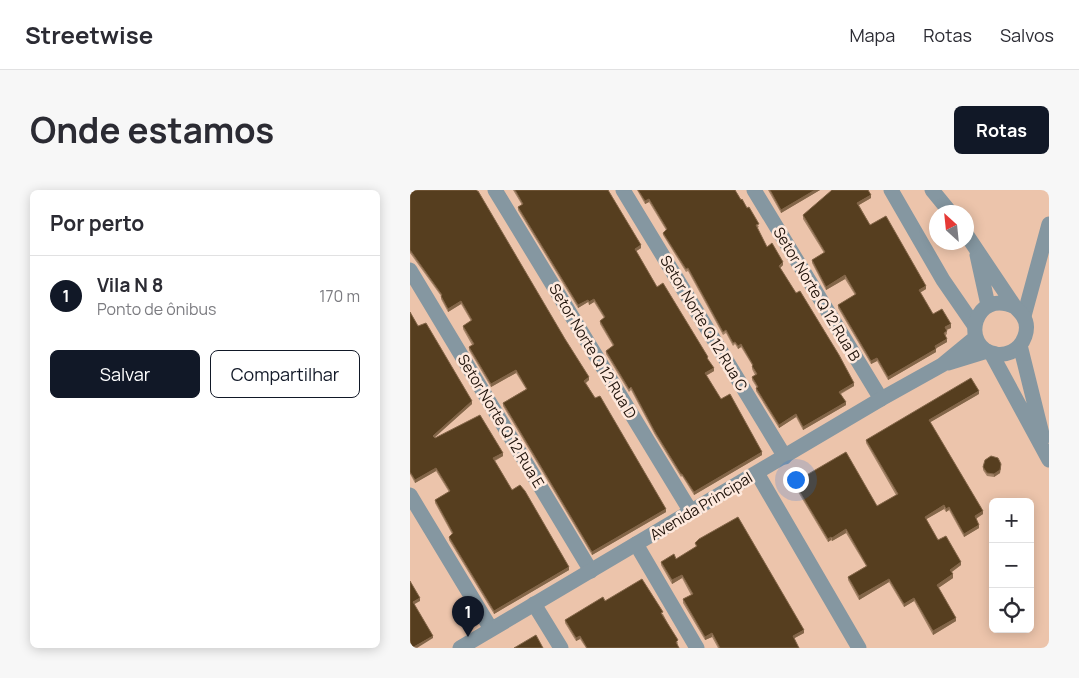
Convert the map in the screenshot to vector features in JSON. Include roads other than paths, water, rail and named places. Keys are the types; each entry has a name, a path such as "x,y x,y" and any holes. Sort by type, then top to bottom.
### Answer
{"street":[{"name":"Setor Norte Q 12 Rua D","path":"495,190 692,512"},
{"name":"Setor Norte Q 12 Rua C","path":"623,190 784,457"},
{"name":"Setor Norte Q 12 Rua B","path":"754,190 881,399"},
{"path":"891,190 975,331 980,345 989,352 1049,460"},
{"path":"932,190 944,205"},
{"path":"1020,312 1049,224"},
{"path":"974,245 1020,312 1027,326 1025,336 1020,345 1049,460"},
{"path":"972,250 985,308"},
{"name":"Setor Norte Q 12 Rua E","path":"410,270 591,571"},
{"path":"943,280 985,308"},
{"path":"985,308 997,302 1007,303 1020,312"},
{"name":"Avenida Principal","path":"942,365 975,331 977,316 985,308"},
{"name":"Avenida Principal","path":"460,648 881,399 942,365 989,352 1002,355 1012,352 1020,345"},
{"path":"757,473 859,648"},
{"path":"410,495 491,629"},
{"path":"636,544 697,648"},
{"path":"534,604 561,648"}],"place":[{"name":"Vila N 8","path":"468,637"}]}
